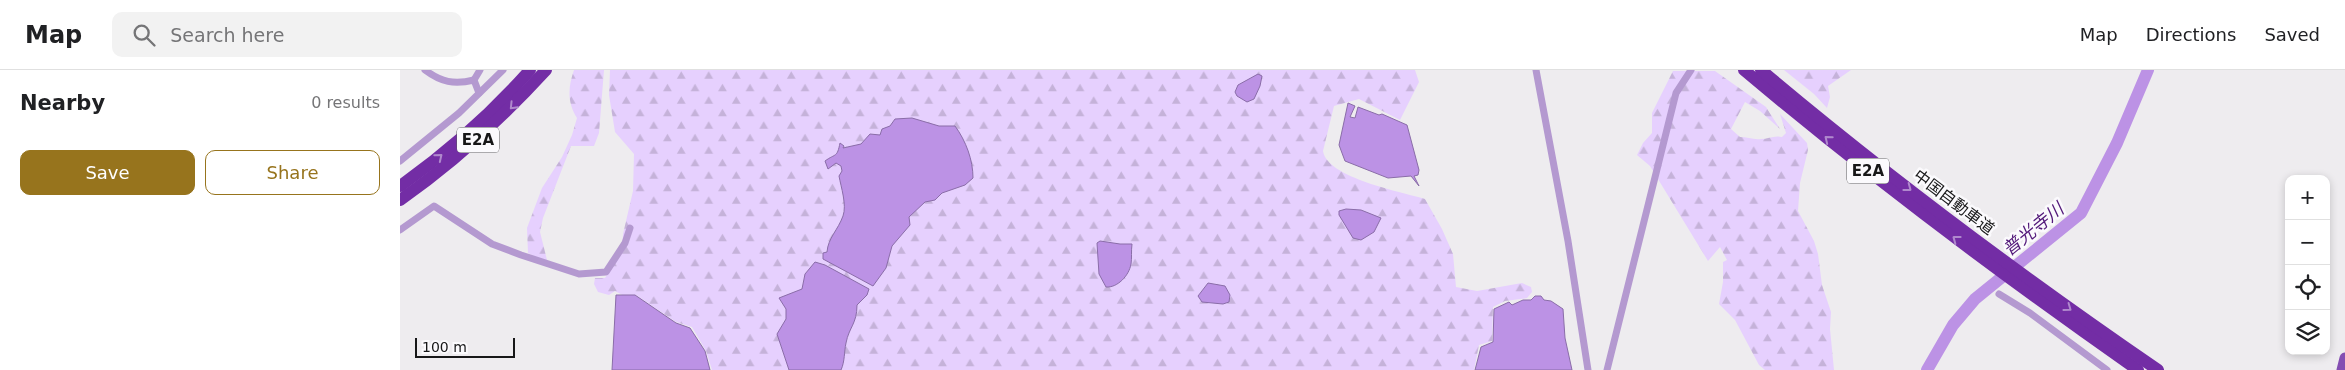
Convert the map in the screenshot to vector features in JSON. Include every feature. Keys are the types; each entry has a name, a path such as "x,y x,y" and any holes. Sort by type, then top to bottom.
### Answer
{"highway":[{"name":"E2A","path":"400,186 454,145 486,116 530,70"},
{"name":"E2A","path":"400,200 462,154 494,125 546,70"},
{"name":"中国自動車道","path":"1744,70 1875,177 2000,264"},
{"name":"中国自動車道","path":"1761,70 2000,264 2138,370"},
{"path":"400,204 462,154"},
{"name":"中国自動車道","path":"2025,283 2158,370"}],"main road":[{"path":"2342,370 2345,358"}],"street":[{"path":"428,71 440,80 460,84 474,80 480,70"},
{"path":"400,161 452,118 503,70"},
{"path":"1536,70 1568,241 1588,370"},
{"path":"1607,370 1676,93 1691,70"},
{"path":"474,80 479,93"},
{"path":"400,230 434,206 492,244 548,265 579,274 606,272 625,243 630,228"},
{"path":"1998,294 2030,313 2107,370"}],"green space":[{"path":"574,70 604,70 599,133 594,146 571,146 543,218 540,232 547,260 539,259 528,253 527,228 542,188 562,157 572,135 577,118 570,100"},
{"path":"610,70 1415,70 1419,82 1400,120 1359,99 1334,106 1323,151 1328,161 1337,169 1351,176 1384,188 1425,199 1442,229 1453,254 1456,287 1477,291 1522,283 1531,287 1532,292 1527,298 1505,301 1493,307 1492,341 1479,345 1474,370 712,370 706,351 692,327 676,322 636,295 624,296 615,291 609,295 598,292 594,284 595,278 605,278 622,252 623,234 633,191 634,154 615,132 609,95"},
{"path":"1784,70 1851,70 1828,86 1830,97 1827,108 1814,94"},
{"path":"1673,71 1715,71 1766,107 1780,129 1760,111 1745,102 1731,129 1740,137 1764,139 1776,136 1782,137 1786,133 1780,114 1807,143 1808,150 1800,183 1798,211 1814,241 1818,254 1822,285 1831,312 1830,329 1834,370 1765,370 1759,365 1735,320 1719,304 1723,282 1723,262 1727,260 1720,247 1708,261 1650,166 1637,155 1643,143 1652,133 1652,113"}],"shaded area":[{"path":"1258,74 1262,76 1254,99 1247,102 1237,96 1235,92 1238,85"},
{"path":"1348,103 1355,106 1350,117 1355,118 1358,107 1379,115 1382,114 1407,125 1419,170 1418,175 1414,176 1419,186 1411,176 1388,178 1345,161 1339,145"},
{"path":"912,118 939,126 955,126 968,151 972,164 973,178 965,185 942,193 935,200 925,202 909,217 910,225 892,246 886,268 873,286 823,259 823,253 827,252 829,242 844,212 839,176 842,171 841,166 836,163 828,169 825,161 836,155 840,143 844,146 843,148 861,144 870,134 880,135 882,129 890,126 895,119"},
{"path":"1346,209 1361,210 1381,218 1374,232 1361,240 1353,238 1339,215 1339,211"},
{"path":"1100,241 1132,244 1131,264 1128,273 1114,286 1106,287 1099,274 1097,243"},
{"path":"815,262 825,265 869,289 867,295 857,305 856,317 847,338 841,370 789,370 777,334 786,319 786,309 779,298 802,289 805,274"},
{"path":"1208,283 1225,286 1230,295 1229,302 1223,304 1202,302 1198,296"},
{"path":"616,295 635,295 676,323 690,328 705,351 710,370 612,370"},
{"path":"1535,296 1541,296 1544,300 1551,301 1563,309 1565,338 1572,370 1475,370 1481,347 1493,342 1494,309 1509,302 1512,305 1523,300 1531,300"}],"waterway":[{"name":"普光寺川","path":"1927,370 1953,325 1975,299 2081,213 2117,143 2148,70"}]}
